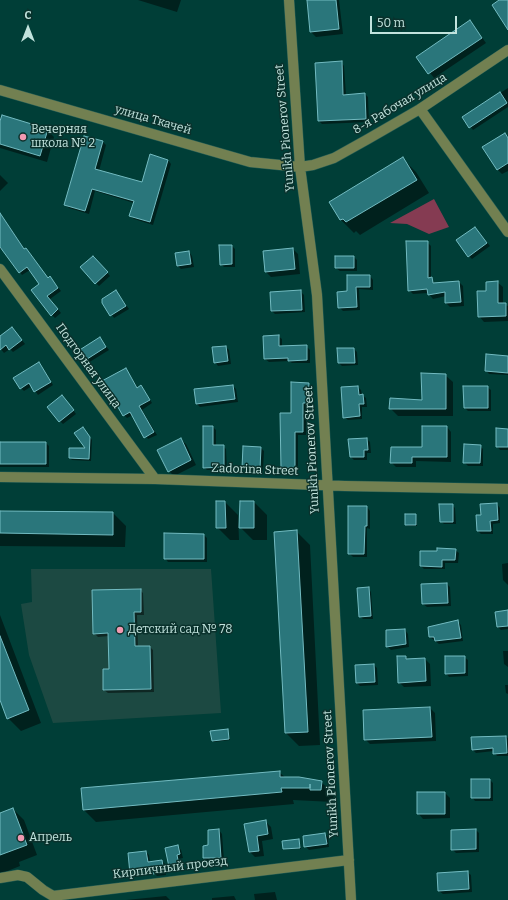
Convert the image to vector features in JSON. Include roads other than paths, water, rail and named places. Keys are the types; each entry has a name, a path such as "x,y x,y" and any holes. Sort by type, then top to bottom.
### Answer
{"street":[{"name":"Yunikh Pionerov Street","path":"289,0 300,167 317,295 351,900"},
{"name":"8-я Рабочая улица","path":"300,167 313,165 334,158 420,109 508,50"},
{"name":"улица Ткачей","path":"0,90 250,162 300,167"},
{"path":"420,109 508,232"},
{"name":"Подгорная улица","path":"0,269 155,479"},
{"name":"Zadorina Street","path":"0,477 155,479 508,489"},
{"name":"Кирпичный проезд","path":"0,878 18,875 27,877 53,896 349,860"}],"place":[{"name":"Вечерняя школа № 2","path":"23,137"},
{"name":"Детский сад № 78","path":"120,630"},
{"name":"Апрель","path":"21,838"}]}
